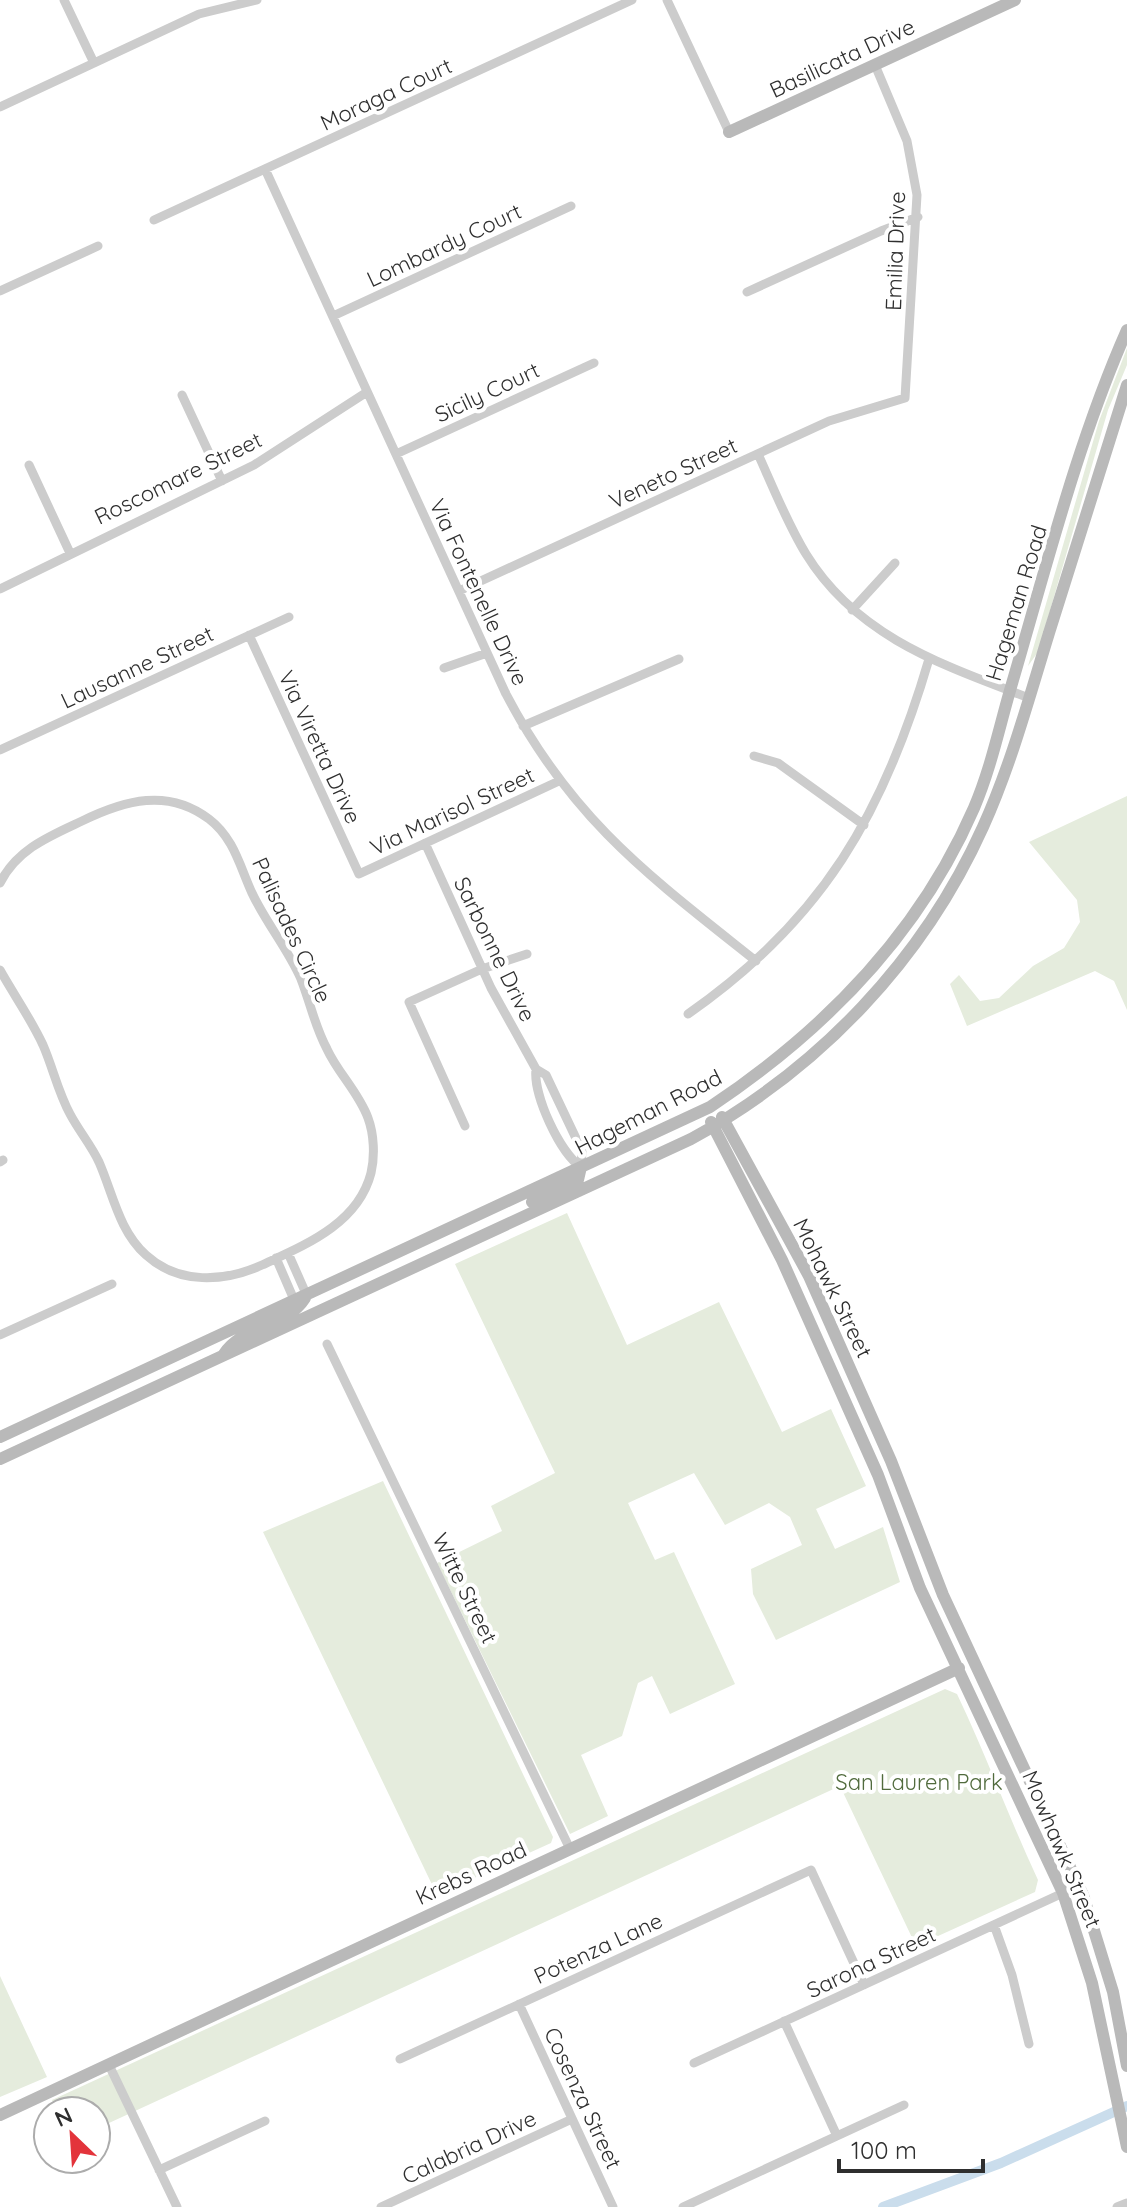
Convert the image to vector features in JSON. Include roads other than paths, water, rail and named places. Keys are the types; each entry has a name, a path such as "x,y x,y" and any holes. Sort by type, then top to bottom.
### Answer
{"main road":[{"name":"Basilicata Drive","path":"729,132 1015,0"},
{"name":"Hageman Road","path":"0,1437 710,1107 815,1029 868,975 919,907 974,809 997,748 1010,690 1080,460 1111,367 1127,330"},
{"name":"Hageman Road","path":"0,1459 711,1128 822,1047 879,990 907,955 952,888 983,827 1029,698 1127,385"},
{"name":"Mohawk Street","path":"710,1107 725,1120 809,1276 891,1461 943,1595 1083,1895 1115,2002 1127,2066"},
{"name":"Mohawk Street","path":"710,1107 711,1128 782,1260 878,1475 920,1588 959,1668"},
{"path":"493,1228 520,1208 578,1180 581,1167"},
{"path":"222,1356 232,1341 293,1313 301,1299"},
{"path":"959,1668 974,1679 1011,1759 1034,1790"},
{"name":"Krebs Road","path":"0,2115 959,1668"},
{"name":"Mowhawk Street","path":"959,1668 1063,1893 1092,1983 1127,2147"},
{"path":"1063,1893 1079,1908 1099,1970 1115,2002"}],"street":[{"path":"64,0 94,63"},
{"path":"0,107 199,14 257,0"},
{"name":"Moraga Court","path":"154,220 632,0"},
{"path":"667,0 729,132"},
{"name":"Emilia Drive","path":"875,65 907,141 918,217 905,398"},
{"name":"Via Fontenelle Drive","path":"265,169 523,726 559,781 596,826 644,872 756,961"},
{"name":"Lombardy Court","path":"333,316 571,206"},
{"path":"747,292 918,217"},
{"path":"0,291 98,246"},
{"name":"Sicily Court","path":"396,454 594,363"},
{"name":"Roscomare Street","path":"0,589 254,465 367,392"},
{"path":"182,395 222,481"},
{"name":"Veneto Street","path":"459,591 854,411 905,398"},
{"path":"758,454 806,554 852,610 887,637 929,659 1029,698"},
{"path":"29,465 70,553"},
{"path":"852,610 895,563"},
{"name":"Lausanne Street","path":"0,750 289,617"},
{"name":"Via Viretta Drive","path":"249,635 359,874"},
{"path":"444,668 487,653"},
{"path":"523,726 679,659"},
{"path":"688,1014 756,961 810,905 864,825 898,755 929,659"},
{"path":"754,756 778,763 864,825"},
{"name":"Via Marisol Street","path":"359,874 559,781"},
{"name":"Palisades Circle","path":"0,883 22,853 42,840 134,800 162,799 188,806 211,820 229,840 263,916 301,980 327,1050 368,1117 373,1144 371,1172 361,1198 343,1220 288,1253 225,1278 197,1278 170,1271 147,1256 129,1235 96,1157 61,1094 34,1027 0,970"},
{"name":"Sarbonne Drive","path":"425,843 482,969 536,1069 546,1075 582,1151 581,1167 567,1158 535,1084 536,1069"},
{"path":"465,1126 409,1002 482,969 527,954"},
{"path":"288,1253 301,1299"},
{"path":"276,1258 283,1275 301,1299"},
{"path":"283,1275 295,1269"},
{"path":"0,1335 112,1284"},
{"name":"Witte Street","path":"327,1344 570,1849"},
{"name":"Potenza Lane","path":"400,2059 811,1870 864,1985"},
{"name":"Sarona Street","path":"694,2063 1063,1893"},
{"path":"994,1925 1012,1975 1029,2044"},
{"name":"Cosenza Street","path":"519,2004 613,2207"},
{"path":"784,2021 837,2136"},
{"path":"109,2065 177,2207"},
{"path":"683,2207 904,2105"},
{"name":"Calabria Drive","path":"381,2207 572,2119"},
{"path":"159,2170 265,2121"},
{"path":"1117,2207 1127,2203"}],"waterway":[{"path":"883,2207 1001,2163 1127,2106"}],"park label":[{"name":"San Lauren Park","path":"919,1782"}]}
